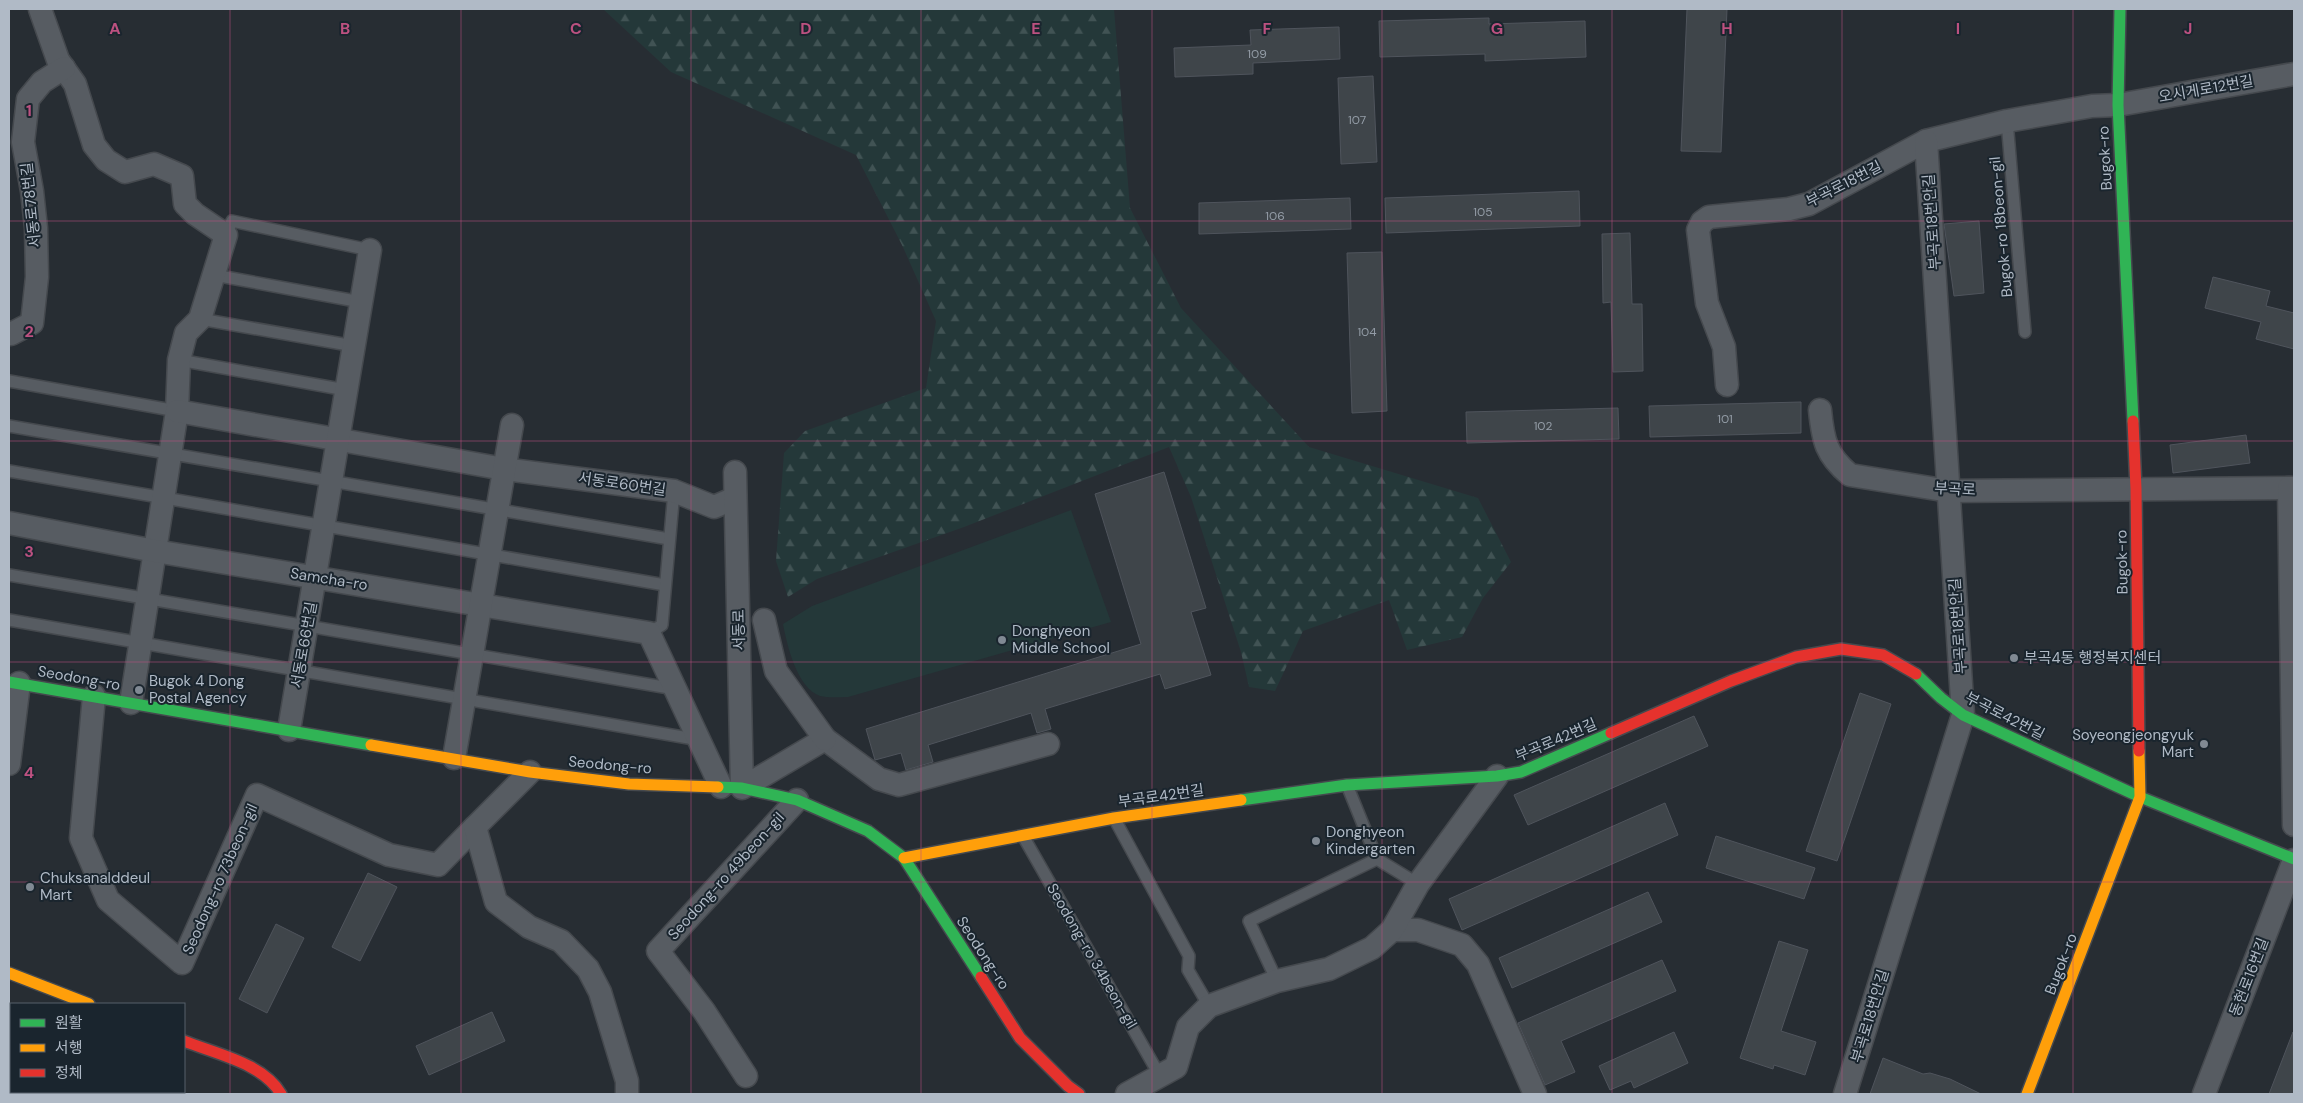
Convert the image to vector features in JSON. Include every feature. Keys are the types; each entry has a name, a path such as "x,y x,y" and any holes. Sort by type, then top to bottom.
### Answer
{"street":[{"path":"40,9 48,35 64,68 75,84 94,146 106,160 125,172 154,164 182,176 185,204 195,214 226,235 200,319 186,332 179,360 177,411 131,703"},
{"name":"Bugok-ro","path":"2028,1094 2140,798 2136,490 2118,105 2120,9"},
{"name":"서동로78번길","path":"9,337 32,323 37,277 32,191 23,142 28,99 42,82 64,68"},
{"name":"오시게로12번길","path":"2118,105 2294,74"},
{"name":"부곡로18번길","path":"1727,385 1724,347 1707,303 1698,230 1699,226 1712,216 1789,209 1809,204 1926,140 2007,120 2092,106 2118,105"},
{"name":"부곡로18번안길","path":"1845,1094 1964,715 1926,140"},
{"name":"서동로66번길","path":"289,730 370,250"},
{"name":"부곡로","path":"1820,410 1823,436 1828,452 1850,476 1949,491 2291,488"},
{"path":"177,411 338,440"},
{"path":"454,758 512,425"},
{"name":"서동로60번길","path":"338,440 504,469 674,491 714,507 735,498"},
{"name":"서동로","path":"732,787 735,472"},
{"path":"2291,488 2294,824"},
{"name":"Samcha-ro","path":"9,523 155,551 649,633"},
{"path":"764,620 776,671 825,738 879,779 899,785 1048,744"},
{"path":"649,633 700,740 732,787 825,738"},
{"name":"부곡로42번길","path":"904,858 1114,818 1347,785 1497,776 1521,772 1731,681 1796,656 1841,649 1883,655 1913,671 1941,698 1964,715 2140,798 2294,860"},
{"path":"9,764 14,682"},
{"name":"Seodong-ro","path":"14,682 530,772 629,784 732,787 797,800 868,831 904,858 1020,1038 1068,1086 1079,1094"},
{"name":"Seodong-ro 73beon-gil","path":"94,696 81,838 108,900 182,964 257,795 389,856 438,866 475,827"},
{"path":"530,772 475,827 496,902 529,927 561,941 588,969 600,992 627,1081 628,1094"},
{"path":"1127,1094 1176,1067 1188,1027 1209,1006 1277,981 1329,970 1372,948 1392,930 1418,884 1497,776"},
{"name":"Seodong-ro 49beon-gil","path":"746,1076 704,1011 658,951 797,800"},
{"name":"동현로16번길","path":"2204,1094 2294,860"},
{"path":"1392,930 1418,930 1462,945 1478,964 1534,1094"},
{"path":"9,973 86,1003"},
{"path":"185,1041 250,1068 274,1082 281,1094"}],"lane":[{"name":"Bugok-ro 18beon-gil","path":"2007,120 2025,332"},
{"path":"226,235 232,221 370,250"},
{"path":"214,275 361,302"},
{"path":"200,319 354,346"},
{"path":"179,360 346,390"},
{"path":"9,381 177,411"},
{"path":"9,426 669,539"},
{"path":"9,470 665,585"},
{"path":"649,633 662,625 674,491"},
{"path":"9,575 307,628 677,690"},
{"path":"9,620 700,740"},
{"path":"1347,785 1377,859 1418,884"},
{"path":"1114,818 1190,956 1188,970 1209,1006"},
{"name":"Seodong-ro 34beon-gil","path":"1023,836 1160,1076"},
{"path":"1277,981 1249,920 1377,859"}],"green space":[{"path":"603,9 1114,9 1130,208 1181,308 1309,447 1478,498 1511,562 1483,598 1462,637 1407,650 1389,600 1303,631 1275,691 1249,687 1241,652 1191,497 1169,447 964,527 817,579 788,597 776,561 784,453 805,431 926,388 936,321 902,245 856,155 671,72"},
{"path":"1071,510 1111,622 848,697 820,696 805,684 799,675 790,654 783,624 812,606"}],"building":[{"path":"1687,9 1727,9 1721,152 1681,151"},
{"path":"1489,18 1489,24 1585,21 1586,57 1485,61 1485,54 1380,57 1379,21"},
{"path":"1339,27 1340,59 1253,63 1253,74 1175,77 1174,48 1251,45 1250,30"},
{"path":"1373,76 1377,162 1341,164 1338,78"},
{"path":"1579,191 1580,226 1386,233 1385,198"},
{"path":"1350,198 1351,229 1199,234 1199,203"},
{"path":"1979,221 1984,293 1954,296 1944,224"},
{"path":"1630,233 1632,304 1642,304 1643,371 1613,372 1611,302 1603,303 1602,234"},
{"path":"1382,252 1387,411 1352,413 1347,253"},
{"path":"2213,277 2270,291 2266,306 2294,313 2294,349 2256,339 2261,322 2205,308"},
{"path":"1801,402 1801,433 1650,437 1649,406"},
{"path":"1618,408 1619,439 1467,443 1466,412"},
{"path":"2246,435 2250,463 2173,473 2170,445"},
{"path":"1164,472 1206,608 1191,612 1211,675 1165,689 1160,674 1045,709 1051,729 1037,733 1031,713 928,745 933,762 906,770 901,753 875,760 866,729 1141,644 1095,494"},
{"path":"1860,693 1891,704 1837,861 1806,851"},
{"path":"1694,716 1708,746 1528,825 1514,795"},
{"path":"1665,803 1678,835 1462,930 1449,899"},
{"path":"1716,836 1815,868 1804,899 1706,868"},
{"path":"368,873 397,887 360,961 332,947"},
{"path":"1648,892 1662,922 1512,988 1499,958"},
{"path":"276,924 304,938 267,1013 239,999"},
{"path":"1779,941 1808,950 1781,1031 1816,1042 1805,1075 1774,1065 1773,1069 1740,1058"},
{"path":"1662,960 1676,991 1561,1041 1575,1072 1545,1085 1518,1023"},
{"path":"492,1012 505,1041 429,1075 416,1046"},
{"path":"1674,1032 1688,1063 1634,1088 1631,1081 1610,1090 1599,1066"},
{"path":"2293,1032 2294,1094 2269,1094"},
{"path":"1883,1058 1923,1074 1930,1073 1950,1079 1981,1094 1870,1094"}],"traffic: fast":[{"path":"2120,9 2118,105 2133,421"},
{"path":"1916,674 1941,698 1963,715 2140,797 2294,859"},
{"path":"9,682 371,745"},
{"path":"1241,800 1347,785 1497,776 1521,772 1611,733"},
{"path":"718,787 742,788 797,800 868,831 904,858 981,977"}],"traffic: slow":[{"path":"371,745 530,772 629,784 718,787"},
{"path":"2027,1094 2140,797 2139,751"},
{"path":"904,858 1114,818 1241,800"},
{"path":"9,973 86,1003"}],"traffic: jam":[{"path":"2133,421 2136,489 2139,751"},
{"path":"1611,733 1731,681 1796,657 1841,649 1883,655 1916,674"},
{"path":"981,977 1020,1038 1068,1086 1079,1094"},
{"path":"185,1041 251,1067 263,1074 281,1094"}],"place":[{"name":"Donghyeon Middle School","path":"1002,640"},
{"name":"부곡4동 행정복지센터","path":"2014,658"},
{"name":"Bugok 4 Dong Postal Agency","path":"139,690"},
{"name":"Soyeongjeongyuk Mart","path":"2204,744"},
{"name":"Donghyeon Kindergarten","path":"1316,841"},
{"name":"Chuksanalddeul Mart","path":"30,887"}]}
